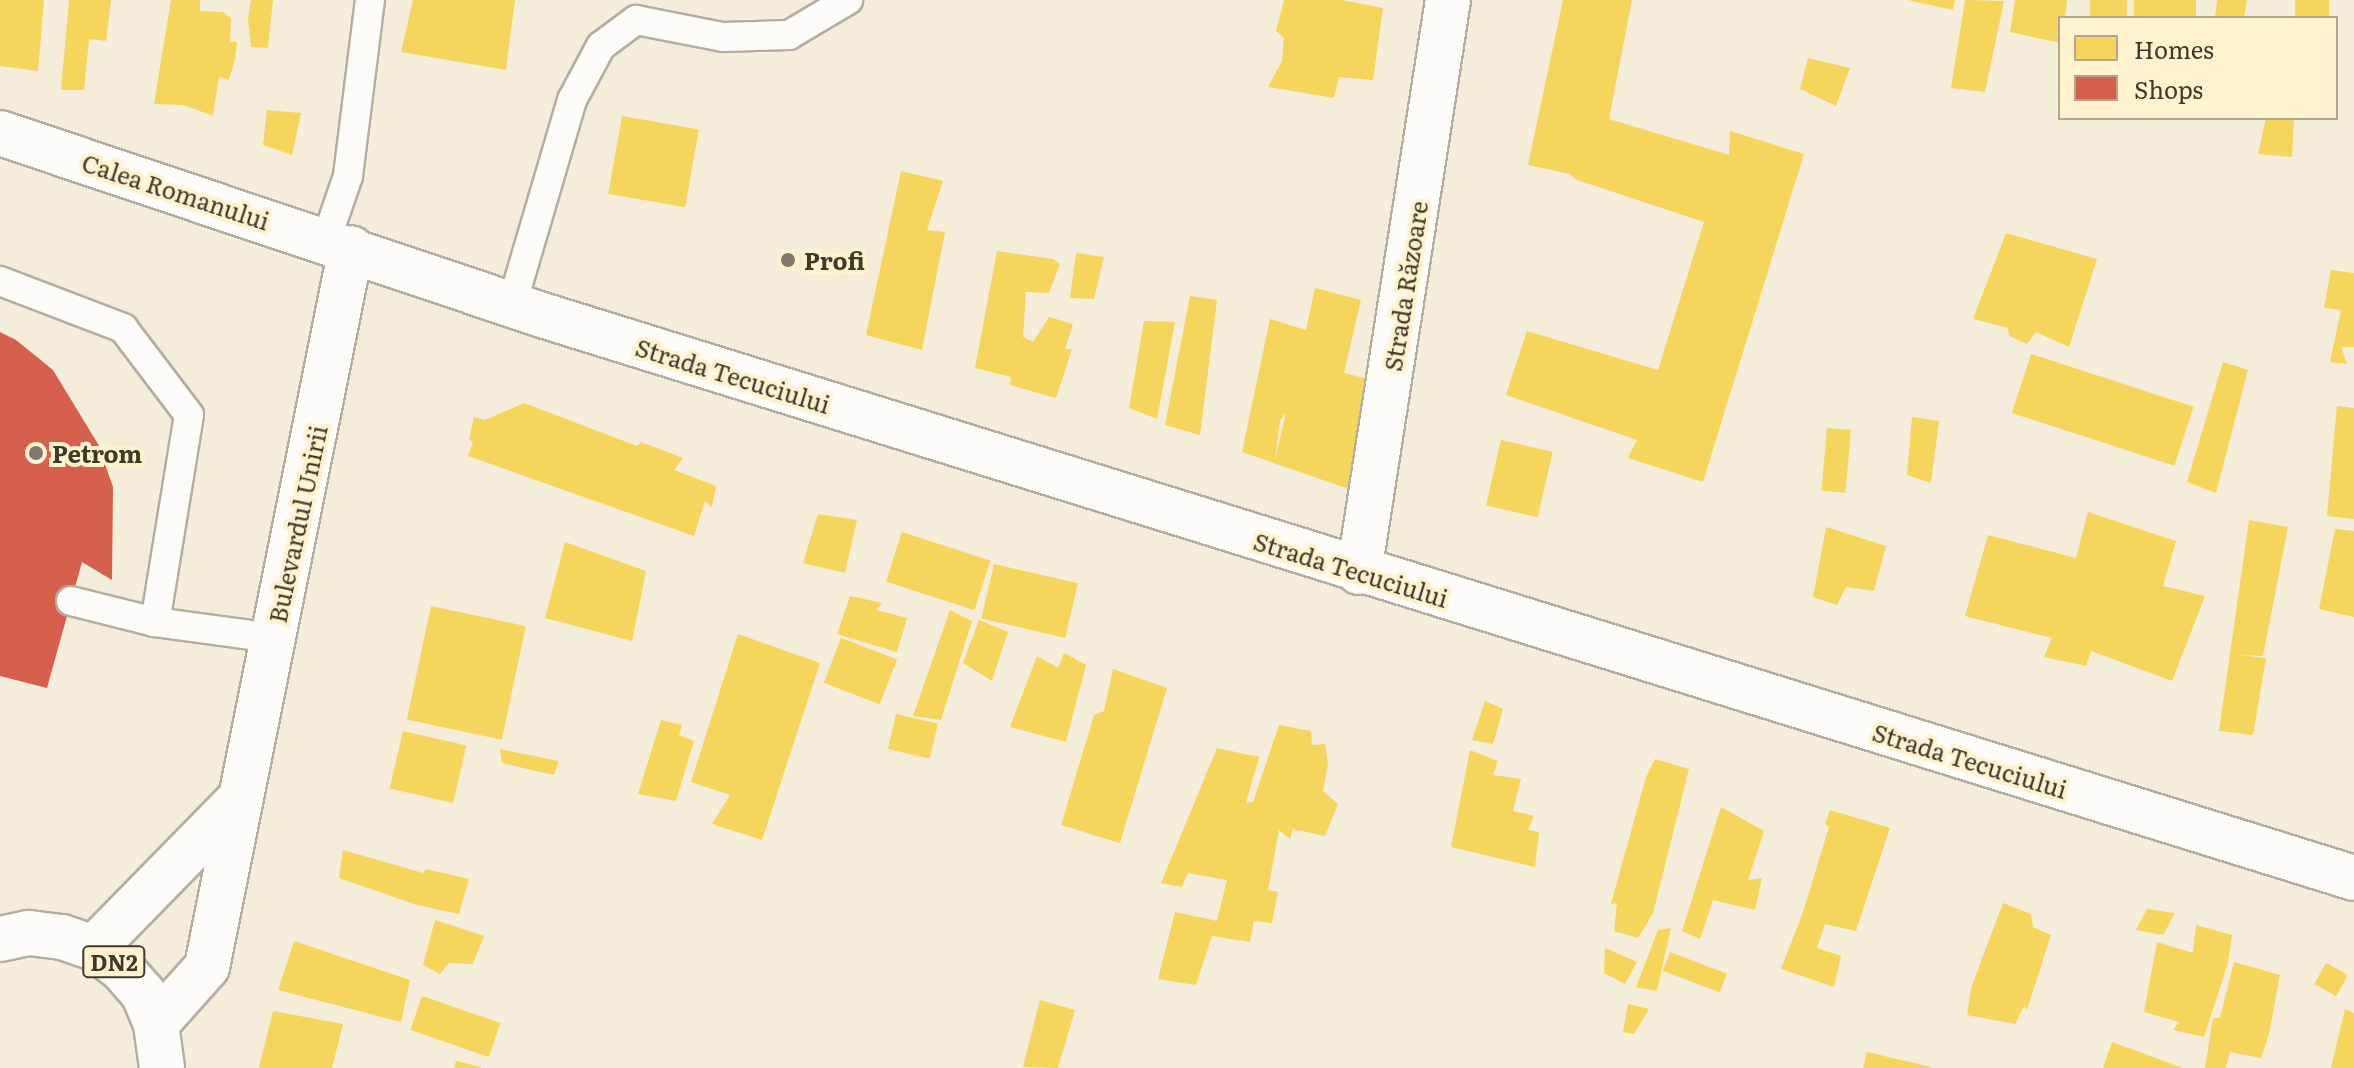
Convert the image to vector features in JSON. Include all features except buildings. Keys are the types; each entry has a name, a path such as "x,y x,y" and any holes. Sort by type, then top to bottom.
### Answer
{"main road":[{"name":"Strada Răzoare","path":"1359,572 1448,0"},
{"name":"Calea Romanului","path":"0,133 339,244"},
{"name":"Strada Tecuciului","path":"339,244 512,304 1359,572 2354,878"},
{"name":"Bulevardul Unirii","path":"156,1024 207,967 273,638 339,244"},
{"path":"94,948 240,799"},
{"name":"DN2","path":"10,929 62,937 94,948 121,968 143,993 156,1024 162,1068"}],"lane":[{"path":"339,244 370,0"},
{"path":"512,304 572,100 601,46 636,20 723,37 789,35 848,0"},
{"path":"0,281 123,328 189,415 155,622"},
{"path":"71,601 155,622 273,638"}],"place":[{"name":"Profi","path":"788,260"},
{"name":"Petrom","path":"36,453"}]}
